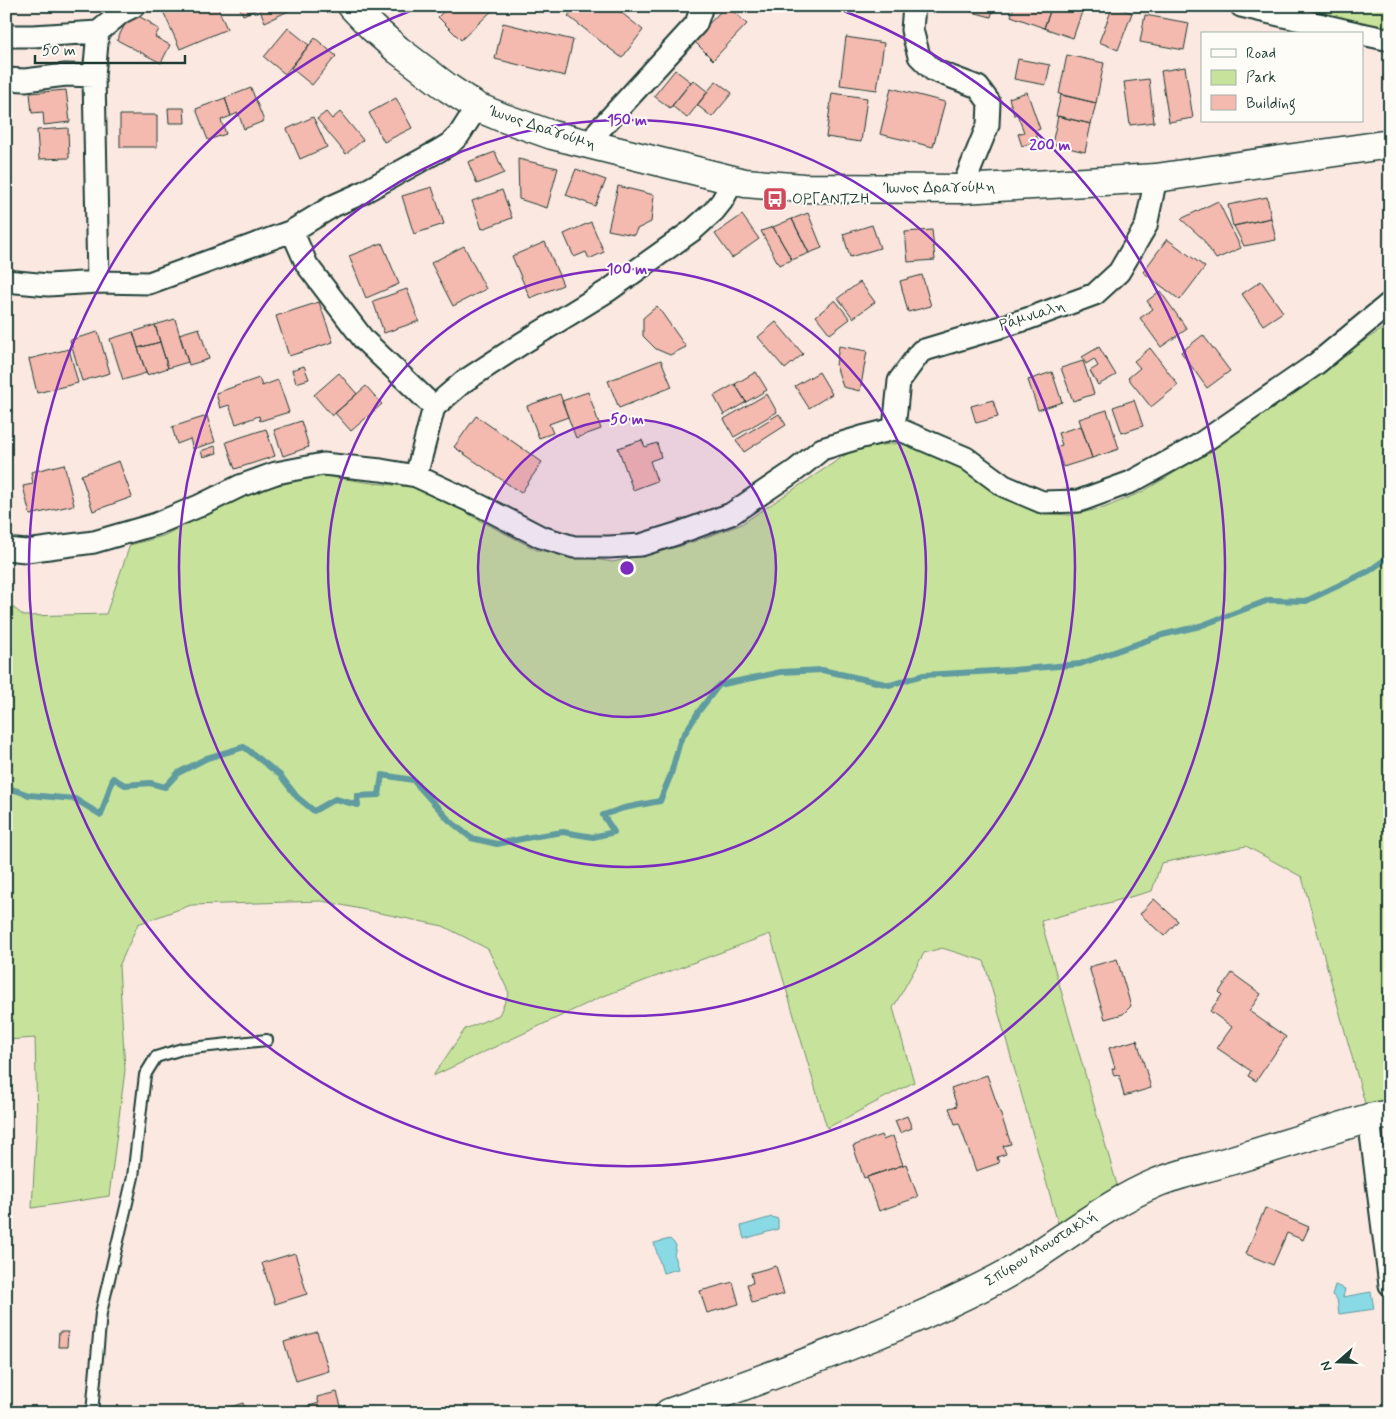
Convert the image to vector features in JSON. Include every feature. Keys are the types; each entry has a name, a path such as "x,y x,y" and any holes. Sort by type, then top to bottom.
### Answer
{"street":[{"path":"6,36 98,32 122,12 134,6"},
{"name":"Ίωνος Δραγούμη","path":"352,6 398,50 440,83 477,107 534,129 745,183 803,188 962,189 1156,178 1390,144"},
{"path":"591,144 599,130 696,24 701,9 700,6"},
{"path":"914,6 912,30 919,56 933,70 978,88 989,102 988,125 962,189"},
{"path":"1241,6 1353,32"},
{"path":"98,32 94,76 98,282"},
{"path":"1364,34 1390,40"},
{"path":"6,79 25,80 66,75 94,76"},
{"path":"6,281 48,285 98,282 148,283 292,231 333,206 362,194 438,152 459,135 477,107"},
{"name":"Ράμνιαλη","path":"894,430 899,381 921,352 1095,294 1119,272 1146,226 1156,178"},
{"path":"416,476 434,407 463,382 609,290 693,230 722,201 731,180"},
{"path":"292,231 307,264 364,340 434,407"},
{"path":"6,549 26,551 94,542 156,524 240,486 276,473 323,464 416,476 482,506 541,537 574,548 641,545 731,514 796,470 822,449 894,430 903,430 966,458 1004,486 1042,502 1079,501 1131,482 1197,446 1316,364 1390,304"},
{"path":"1379,1116 1390,1284"},
{"name":"Σπύρου Μουστακλή","path":"669,1413 884,1331 936,1308 1024,1264 1120,1200 1158,1182 1379,1116"}],"lane":[{"path":"92,1413 101,1313 133,1177 145,1075 156,1056 182,1048 267,1040"}],"green space":[{"path":"1262,6 1390,6 1390,40"},
{"path":"1390,323 1390,1100 1366,1107 1302,877 1246,846 1161,863 1152,891 1041,921 1117,1185 1059,1227 984,961 942,948 924,953 893,1008 914,1082 827,1128 770,934 601,997 433,1076 465,1029 499,1015 509,993 488,949 443,926 322,901 191,905 138,924 119,966 125,1070 109,1196 32,1208 37,1118 35,1038 6,1040 6,602 24,616 106,614 130,545 163,536 245,494 318,475 372,483 427,488 477,519 537,550 613,562 681,546 740,525 856,448 901,443 938,455 972,475 1004,498 1037,513 1070,515 1104,508 1142,492 1214,449"}],"water":[{"path":"772,1217 778,1219 778,1229 744,1239 741,1226"},
{"path":"670,1239 676,1245 674,1256 678,1269 663,1273 654,1243"},
{"path":"1335,1285 1345,1289 1343,1297 1371,1292 1374,1309 1339,1314 1337,1299 1332,1295"}],"building":[{"path":"175,6 217,6 227,29 180,49 163,11"},
{"path":"239,6 297,7 265,22 259,8 243,15"},
{"path":"449,6 497,6 461,40 438,17"},
{"path":"576,6 613,6 643,30 622,58 568,16"},
{"path":"726,6 747,24 713,60 693,40"},
{"path":"950,6 994,6 991,17"},
{"path":"1014,6 1052,6 1044,28 1011,16"},
{"path":"1052,6 1084,6 1073,38 1044,28"},
{"path":"1113,6 1132,13 1118,50 1099,42"},
{"path":"131,12 159,29 155,37 170,45 161,63 117,40"},
{"path":"1145,15 1189,23 1184,50 1140,42"},
{"path":"503,23 573,40 565,76 495,59"},
{"path":"288,28 309,45 285,74 264,57"},
{"path":"846,37 884,43 877,90 840,85"},
{"path":"315,38 336,56 312,85 291,68"},
{"path":"1067,55 1104,63 1096,103 1059,94"},
{"path":"1018,59 1050,65 1046,85 1014,79"},
{"path":"1185,67 1193,118 1169,122 1161,71"},
{"path":"675,70 691,82 670,108 654,96"},
{"path":"1149,79 1154,122 1130,125 1124,82"},
{"path":"693,80 708,92 687,118 672,106"},
{"path":"716,81 732,93 712,117 697,105"},
{"path":"251,88 264,121 244,129 238,113 231,116 225,98"},
{"path":"891,88 945,102 933,147 880,134"},
{"path":"66,90 70,122 44,125 43,112 32,113 30,93"},
{"path":"1027,92 1040,129 1035,131 1038,141 1022,146 1018,134 1024,132 1017,114 1014,115 1009,98"},
{"path":"832,93 867,98 861,142 826,137"},
{"path":"1061,95 1096,103 1091,124 1056,116"},
{"path":"225,98 231,116 221,120 226,134 208,140 196,109"},
{"path":"396,98 412,128 384,142 369,113"},
{"path":"168,108 184,108 185,123 169,123"},
{"path":"326,112 332,119 340,112 363,140 346,154 317,119"},
{"path":"120,115 157,115 157,147 120,147"},
{"path":"1058,116 1091,124 1085,152 1052,144"},
{"path":"313,117 327,147 300,159 287,129"},
{"path":"68,128 69,158 39,159 37,130"},
{"path":"495,152 504,173 477,184 468,162"},
{"path":"518,159 558,168 547,208 519,199"},
{"path":"576,169 606,180 595,206 566,195"},
{"path":"618,186 654,195 651,222 637,229 634,235 608,230"},
{"path":"432,187 444,224 414,234 402,196"},
{"path":"502,190 512,218 482,229 472,201"},
{"path":"1267,197 1271,218 1233,226 1228,205"},
{"path":"1218,201 1241,248 1216,259 1202,238 1181,219"},
{"path":"808,213 822,248 809,253 792,219"},
{"path":"742,215 759,239 732,258 715,234"},
{"path":"1271,218 1276,240 1244,246 1234,226"},
{"path":"792,219 809,253 792,260 773,227"},
{"path":"591,222 604,252 589,259 586,252 574,257 564,234"},
{"path":"872,225 880,248 850,257 843,234"},
{"path":"773,227 792,260 779,265 761,231"},
{"path":"932,230 935,260 908,262 905,232"},
{"path":"1167,239 1205,267 1180,300 1143,272"},
{"path":"545,242 563,285 530,298 512,256"},
{"path":"382,243 399,284 366,298 349,256"},
{"path":"464,246 486,289 453,306 431,263"},
{"path":"922,275 931,306 908,312 900,281"},
{"path":"1261,281 1283,312 1263,325 1242,294"},
{"path":"860,282 875,302 853,318 838,298"},
{"path":"407,289 419,321 384,333 373,301"},
{"path":"1160,291 1187,329 1161,347 1140,318 1153,309 1147,301"},
{"path":"835,300 850,319 830,334 816,316"},
{"path":"319,302 333,342 289,356 276,316"},
{"path":"657,306 686,347 670,355 656,349 643,336 643,318"},
{"path":"175,319 188,362 168,368 155,325"},
{"path":"776,322 803,354 785,369 758,337"},
{"path":"155,325 160,342 138,348 133,332"},
{"path":"199,328 209,359 189,365 179,334"},
{"path":"98,332 110,373 82,381 70,340"},
{"path":"133,332 146,373 123,380 110,339"},
{"path":"1203,335 1230,371 1207,388 1181,352"},
{"path":"160,342 168,368 147,375 138,348"},
{"path":"839,346 867,351 860,391 843,387 836,365"},
{"path":"1099,347 1116,375 1098,385 1090,371 1098,366 1094,359 1086,364 1082,357"},
{"path":"1150,348 1178,385 1151,407 1128,378 1140,368 1134,361"},
{"path":"69,349 78,383 37,393 29,359"},
{"path":"661,360 672,387 619,408 608,381"},
{"path":"1083,361 1094,394 1073,401 1061,368"},
{"path":"304,366 309,379 296,383 292,370"},
{"path":"756,372 767,390 746,402 735,384"},
{"path":"819,372 832,394 809,408 795,386"},
{"path":"1052,372 1062,402 1038,410 1028,380"},
{"path":"339,373 357,394 332,416 314,395"},
{"path":"259,378 262,386 278,380 289,412 260,421 259,416 236,424 229,405 220,408 216,393"},
{"path":"735,384 746,402 724,415 714,396"},
{"path":"366,386 382,404 351,431 335,413"},
{"path":"588,392 601,429 576,438 562,401"},
{"path":"560,394 568,417 549,424 553,433 539,438 527,406"},
{"path":"767,394 777,412 734,437 724,419"},
{"path":"993,400 998,417 976,423 971,406"},
{"path":"1134,400 1143,426 1122,433 1113,407"},
{"path":"1107,410 1119,449 1092,458 1079,419"},
{"path":"779,414 786,425 744,452 736,440"},
{"path":"207,416 215,442 193,449 190,439 177,444 172,427"},
{"path":"476,416 542,462 521,493 454,447"},
{"path":"301,421 309,447 283,456 274,430"},
{"path":"1081,426 1092,458 1063,467 1056,447 1062,445 1058,433"},
{"path":"266,429 275,456 235,469 226,442"},
{"path":"642,440 645,447 657,443 661,457 650,461 657,481 633,490 618,448"},
{"path":"215,446 217,453 203,457 201,451"},
{"path":"119,461 132,497 93,511 81,475"},
{"path":"64,464 74,505 30,515 23,486 33,484 31,472"},
{"path":"1154,899 1178,921 1164,936 1140,914"},
{"path":"1117,959 1131,1006 1123,1014 1105,1019 1089,967"},
{"path":"1232,973 1261,994 1249,1011 1286,1037 1256,1081 1248,1076 1251,1071 1217,1048 1232,1027 1210,1011 1222,995 1219,992"},
{"path":"1137,1040 1151,1088 1124,1096 1119,1075 1114,1076 1112,1069 1115,1068 1109,1048"},
{"path":"987,1075 1011,1144 1003,1146 1006,1154 997,1157 999,1163 976,1171 959,1123 955,1124 949,1108 957,1106 951,1088"},
{"path":"907,1116 912,1128 900,1133 895,1121"},
{"path":"881,1135 883,1140 893,1136 903,1165 864,1178 853,1146"},
{"path":"906,1164 918,1197 879,1211 867,1177"},
{"path":"1265,1208 1309,1227 1303,1240 1287,1233 1273,1265 1246,1254"},
{"path":"295,1253 307,1294 275,1304 262,1263"},
{"path":"776,1266 784,1294 752,1303 747,1284 753,1283 751,1273"},
{"path":"733,1282 739,1304 707,1313 700,1291"},
{"path":"59,1332 68,1332 67,1347 58,1347"},
{"path":"317,1332 329,1371 296,1381 284,1342"},
{"path":"337,1392 343,1413 303,1413 302,1408 319,1403 317,1397"},
{"path":"243,1403 246,1413 212,1413"}],"waterway":[{"path":"6,787 29,795 75,799 101,815 113,778 125,785 150,783 165,787 178,773 207,758 244,747 280,775 297,797 314,811 335,799 358,805 357,796 379,795 382,775 413,780 449,820 471,838 497,844 563,832 593,837 614,832 603,815 624,808 660,801 671,774 680,741 699,711 719,685 781,672 822,670 890,685 923,675 1080,664 1162,635 1200,626 1269,600 1306,601 1369,571 1390,556"}],"place":[{"name":"ΟΡΓΑΝΤΖΗ","path":"775,199"}]}
